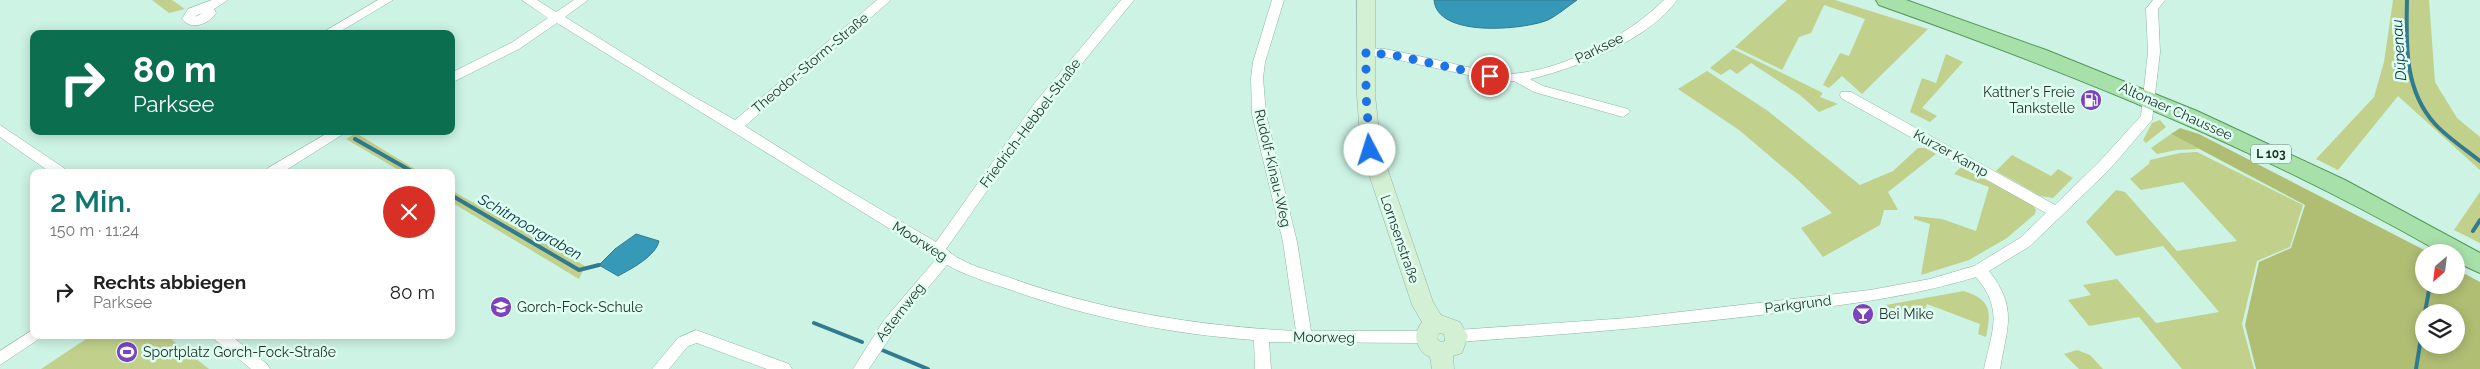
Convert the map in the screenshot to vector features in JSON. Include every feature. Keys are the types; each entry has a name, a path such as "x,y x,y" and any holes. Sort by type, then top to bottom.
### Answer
{"main road":[{"name":"Altonaer Chaussee","path":"1886,0 2054,60 2150,99 2283,159 2390,214 2480,264"}],"street":[{"path":"206,8 222,0"},
{"path":"333,30 387,0"},
{"name":"Moorweg","path":"528,0 736,126 750,138 942,254 1049,298 1088,309 1166,324 1261,335 1440,344"},
{"path":"455,77 492,60 582,0"},
{"name":"Theodor-Storm-Straße","path":"736,126 885,0"},
{"name":"Friedrich-Hebbel-Straße","path":"942,254 1039,108 1128,0"},
{"name":"Rudolf-Kinau-Weg","path":"1278,0 1259,62 1257,78 1259,114 1290,242 1304,337"},
{"name":"Lornsenstraße","path":"1366,0 1366,95 1370,150 1423,305 1440,344"},
{"name":"Parksee","path":"1366,52 1385,53 1500,78 1518,78 1598,51 1650,20 1671,0"},
{"name":"Parkgrund","path":"1440,344 1652,322 1870,296 1930,285 1979,270 2025,242 2118,152 2147,117 2154,52 2152,9 2159,0"},
{"name":"Parksee","path":"1518,78 1539,90 1623,112"},
{"name":"Kurzer Kamp","path":"1846,95 2056,212"},
{"path":"0,130 55,169"},
{"path":"278,169 335,135"},
{"name":"Asternweg","path":"861,369 900,308 942,254"},
{"path":"1979,270 1992,286 2001,307 2002,315 1992,369"},
{"path":"1261,335 1263,369"},
{"path":"660,369 683,342 696,336 784,369"},
{"path":"0,358 30,338"},
{"path":"224,339 262,369"}],"green space":[{"path":"152,0 172,0 185,9 169,13"},
{"path":"1787,0 1835,0 1928,29 1862,94 1842,76 1829,88 1823,85 1840,53 1849,56 1865,19 1824,5 1811,33 1799,37 1782,70 1735,47"},
{"path":"2393,0 2429,0 2435,82 2457,118 2480,137 2480,170 2398,96 2338,170 2316,159 2374,97 2384,62"},
{"path":"1733,49 1823,93 1820,97 1838,104 1819,112 1800,95 1751,63 1737,74 1730,69 1721,75 1710,68"},
{"path":"1946,54 1963,62 1922,108 1937,116 1930,122 1910,112 1922,78 1936,83"},
{"path":"1707,71 1768,111 1860,185 1893,171 1918,148 1925,148 1936,154 1888,192 1898,210 1884,210 1880,225 1823,257 1801,228 1832,213 1798,180 1739,130 1678,89"},
{"path":"2160,120 2166,127 2146,143 2143,140 2152,123"},
{"path":"2180,128 2199,134 2415,245 2415,294 2465,294 2465,274 2480,282 2480,369 2256,369 2245,325 2259,262 2291,248 2305,205 2171,134"},
{"path":"2171,134 2199,149 2177,150 2157,154 2151,148"},
{"path":"353,135 359,135 415,169 397,169 346,139"},
{"path":"2197,152 2303,205 2290,247 2257,261 2242,324 2254,369 2182,369 2139,317 2089,326 2068,300 2091,295 2083,285 2117,279 2156,323 2219,312 2163,246 2116,256 2086,222 2116,190 2125,192 2177,251 2237,241 2183,182 2141,190 2130,179 2149,164 2150,160 2180,153"},
{"path":"2012,155 2051,176 2058,169 2073,178 2053,198 2040,196 1996,171"},
{"path":"1961,167 2032,204 2036,210 2035,214 2007,238 1969,260 1921,275 1930,224 1914,219 1914,216 1942,219 1976,231 1989,187 1954,174"},
{"path":"455,192 585,266 579,279 455,204"},
{"path":"2480,192 2480,243 2454,230"},
{"path":"1964,291 1980,298 1985,303 1989,314 1986,337 1978,334 1980,324 1927,304 1924,312 1888,308 1886,305"},
{"name":"Sportplatz Gorch-Fock-Straße","path":"86,339 171,339 209,369 41,369"},
{"path":"2077,350 2090,355 2103,369 2079,369 2064,354"}],"water":[{"path":"1434,0 1577,0 1548,20 1536,24 1483,28 1465,26 1450,21 1439,12"},
{"path":"636,234 659,241 657,247 648,257 618,276 599,265 615,249"}],"waterway":[{"name":"Düpenau","path":"2407,0 2407,50 2412,81 2417,96 2435,124 2480,161"},
{"name":"Schitmoorgraben","path":"355,139 408,169"},
{"name":"Schitmoorgraben","path":"455,197 579,270 599,265"},
{"name":"Düpenau","path":"2473,231 2480,220"},
{"name":"Düpenau","path":"2426,304 2428,294"},
{"name":"Schitmoorgraben","path":"814,323 862,342"},
{"name":"Schitmoorgraben","path":"882,350 928,369"},
{"name":"Düpenau","path":"2416,369 2418,354"}],"place":[{"name":"Kattner's Freie Tankstelle","path":"2091,100"},
{"name":"Gorch-Fock-Schule","path":"501,307"},
{"name":"Bei Mike","path":"1863,314"},
{"name":"Sportplatz Gorch-Fock-Straße","path":"127,352"}],"route":[{"path":"1370,150 1366,95 1366,52 1385,53 1490,76"}]}
